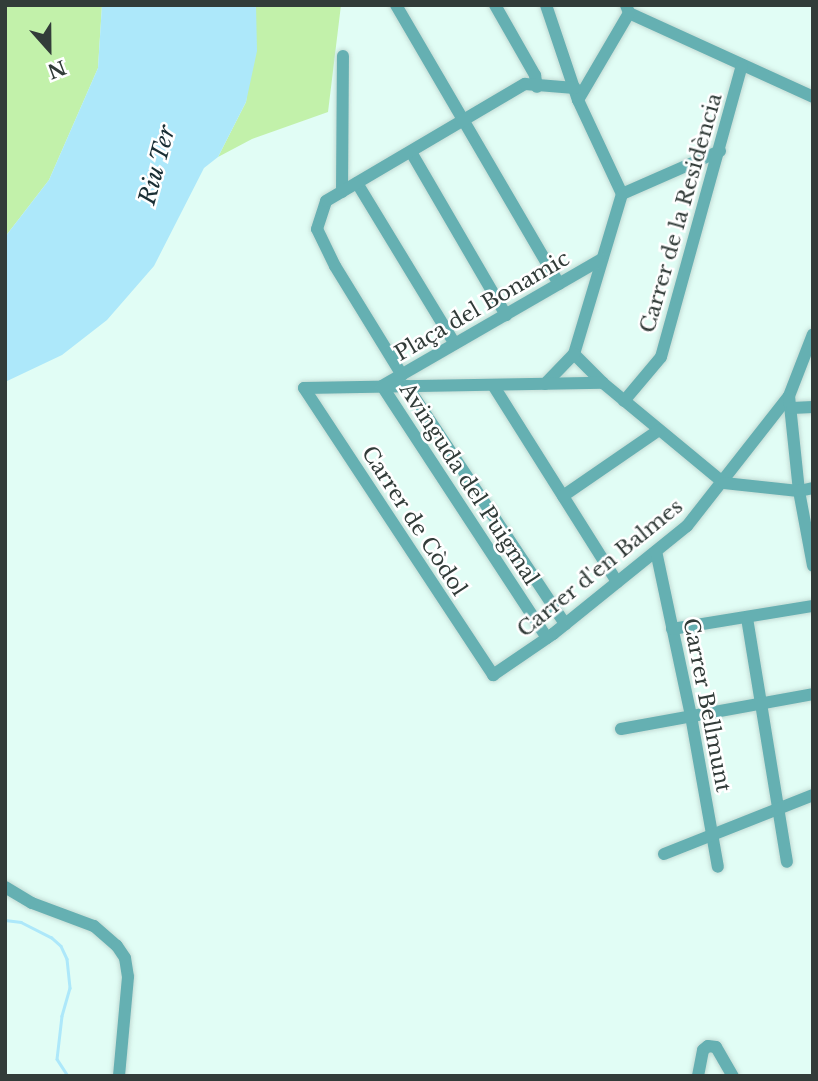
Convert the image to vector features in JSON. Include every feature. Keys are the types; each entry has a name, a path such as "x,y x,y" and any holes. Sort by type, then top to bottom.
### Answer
{"street":[{"path":"396,5 559,284"},
{"path":"495,5 535,75 537,87"},
{"path":"545,384 574,354 622,194 576,94 546,5"},
{"path":"576,94 627,9 813,97"},
{"path":"343,56 342,191 525,85 576,94"},
{"name":"Carrer de la Residència","path":"624,401 661,357 742,65"},
{"path":"622,194 720,151"},
{"path":"411,152 506,315"},
{"path":"357,183 455,344"},
{"name":"Avinguda del Puigmal","path":"342,191 326,201 317,229 335,266 404,380 565,624"},
{"name":"Plaça del Bonamic","path":"382,386 404,380 455,344 602,259"},
{"path":"813,334 791,402 799,491 813,566"},
{"path":"574,354 603,383 724,483 799,491 813,488"},
{"path":"404,380 493,385 603,383"},
{"path":"493,385 617,582"},
{"name":"Avinguda del Puigmal","path":"382,386 547,638"},
{"name":"Carrer de Còdol","path":"382,386 303,388 493,675"},
{"path":"791,402 813,407"},
{"name":"Carrer d'en Balmes","path":"493,675 547,638 687,526 791,402"},
{"path":"563,496 659,430"},
{"name":"Carrer Bellmunt","path":"656,551 691,716 718,867"},
{"path":"672,629 813,606"},
{"path":"747,618 788,862"},
{"path":"621,729 813,694"},
{"path":"664,855 813,795"},
{"path":"5,887 32,903 93,926 117,946 125,958 128,977 119,1076"},
{"path":"698,1076 703,1050 708,1046 716,1046 733,1076"}],"green space":[{"path":"5,5 102,5 98,68 49,180 5,237"},
{"path":"256,5 341,5 328,112 252,139 218,157 246,102"}],"water":[{"name":"Riu Ter","path":"102,5 256,5 257,51 246,102 218,157 204,168 154,266 107,320 62,355 5,382 5,237 49,180 98,68"}],"waterway":[{"path":"5,920 21,922 51,937 61,946 67,959 70,988 62,1016 57,1059 68,1076"}]}
